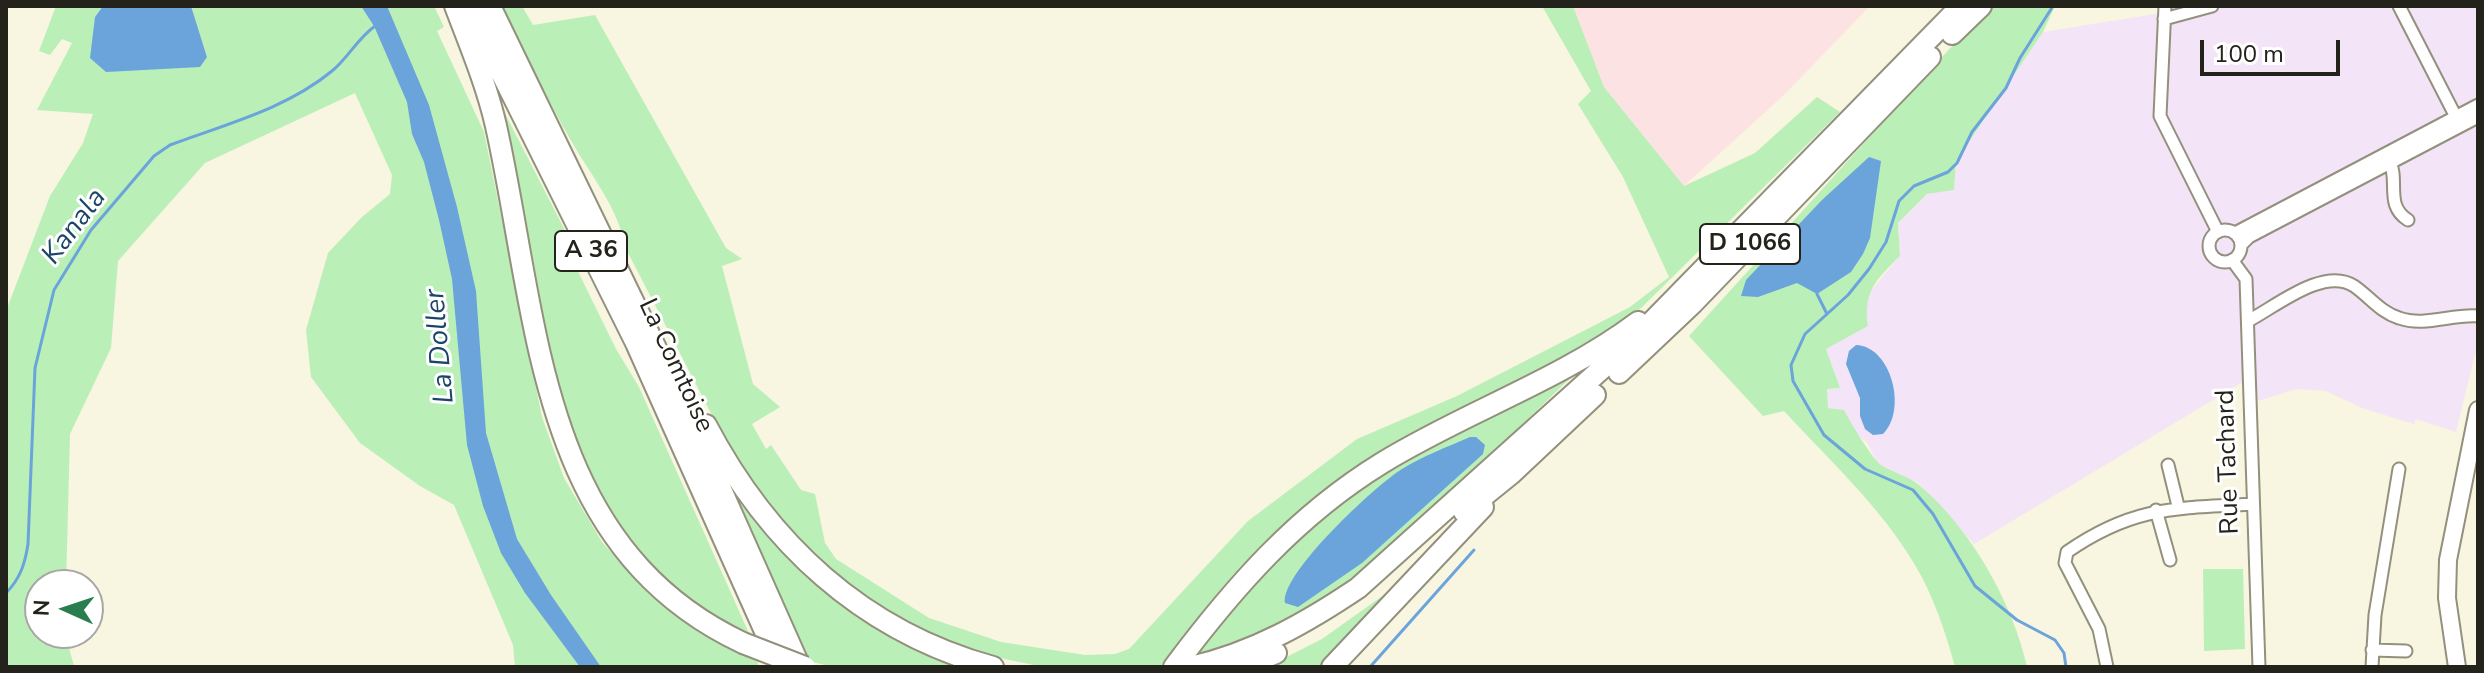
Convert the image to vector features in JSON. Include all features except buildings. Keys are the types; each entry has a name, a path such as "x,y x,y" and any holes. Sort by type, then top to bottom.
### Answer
{"highway":[{"path":"455,6 495,122 551,398 565,448 587,496 633,561 692,613 743,643 802,667"},
{"name":"La Comtoise","path":"468,6 636,343 781,667"},
{"name":"La Comtoise","path":"490,6 637,305 802,667"},
{"name":"D 1066","path":"1174,667 1249,572 1326,500 1383,462 1571,367 1680,291 1961,6"},
{"name":"D 1066","path":"1332,667 1511,474 1692,304 1981,6"},
{"path":"1191,667 1260,646 1312,619 1358,588 1577,393 1680,291"},
{"path":"637,305 659,332 742,487 790,548 866,611 915,639 993,667"},
{"path":"1242,667 1317,631 1366,598 1511,474"},
{"path":"767,633 772,667"}],"main road":[{"path":"2457,667 2447,598 2448,560 2478,410"}],"street":[{"path":"2165,6 2160,116 2218,232"},
{"path":"2164,19 2212,6"},
{"path":"2399,6 2456,117"},
{"path":"2218,232 2211,240 2211,253 2223,262 2232,260 2249,237 2478,105"},
{"path":"2218,232 2235,233 2478,117"},
{"path":"2388,159 2397,213 2408,220"},
{"path":"2235,233 2241,245"},
{"name":"Rue Tachard","path":"2232,260 2246,279 2259,667"},
{"path":"2248,321 2319,283 2335,281 2356,288 2373,304 2398,318 2426,322 2478,316"},
{"path":"2168,465 2178,506"},
{"path":"2372,667 2399,469"},
{"path":"2107,667 2099,629 2064,558 2076,546 2111,527 2156,510 2178,506 2253,504"},
{"path":"2156,510 2170,560"},
{"path":"2372,650 2406,651"}],"shaded area":[{"path":"1573,6 1870,6 1784,95 1684,186 1604,87"},
{"path":"2169,6 2478,6 2478,342 2456,432 2416,419 2414,424 2362,408 2326,391 2296,389 2258,401 2255,386 2241,383 1974,544 1918,483 1877,463 1867,442 1854,433 1844,410 1828,408 1827,389 1840,388 1826,349 1868,326 1865,303 1869,293 1900,256 1898,223 1927,194 1954,190 1956,161 2043,32 2168,12"}],"green space":[{"path":"56,6 103,6 95,17 207,57 191,6 434,6 444,27 437,31 484,132 542,417 564,478 602,542 648,593 699,630 756,657 759,667 515,667 513,645 454,505 420,486 360,443 311,377 306,330 328,253 362,217 390,194 392,175 355,93 205,163 118,261 111,348 70,434 66,569 24,569 24,649 69,649 74,666 6,667 6,311 50,196 83,143 93,114 37,110 72,43 62,39 50,55 39,51"},
{"path":"502,6 522,6 533,25 595,15 726,248 742,259 722,266 753,384 780,407 752,424 766,449 771,445 801,490 815,494 825,543 836,559 929,618 1001,642 1085,655 1115,654 1129,649 1248,521 1357,439 1457,396 1630,307 1669,277 1623,177 1578,104 1591,91 1542,6 1573,6 1604,87 1684,186 1755,153 1817,97 1840,112 1638,311 1607,334 1547,370 1384,450 1300,510 1231,578 1165,665 1044,667 980,654 909,626 823,569 744,477 626,249 618,221 554,110"},
{"path":"1993,6 2055,6 2043,32 1956,161 1954,190 1927,194 1898,223 1900,256 1873,287 1868,304 1868,326 1826,349 1840,388 1827,389 1828,408 1844,410 1877,462 1919,485 1938,502 1972,544 2000,592 2027,667 1955,667 1928,589 1887,523 1784,411 1763,416 1689,336 1973,23"},
{"path":"497,98 573,246 567,249 616,349 639,387 752,640 720,622 652,572 627,545 589,480 556,375"},
{"path":"1577,372 1430,513 1350,579 1267,632 1186,662 1252,577 1356,488"},
{"path":"733,494 784,554 836,601 895,637 969,667 833,667 809,661"},
{"path":"2203,569 2243,569 2245,649 2204,651"},
{"path":"1402,582 1318,667 1267,667 1322,639"}],"water":[{"path":"103,6 191,6 207,57 200,67 106,72 90,58 95,17"},
{"name":"La Doller","path":"361,6 387,6 429,105 476,291 486,433 517,539 601,667 580,667 525,593 501,553 483,506 467,445 452,279 439,220 424,162 412,134 407,102 374,26"},
{"path":"1869,157 1881,161 1870,238 1851,272 1817,294 1797,283 1758,297 1741,296 1746,280 1822,200"},
{"path":"1856,345 1868,348 1878,356 1887,367 1892,381 1894,410 1883,434 1873,435 1865,429 1860,416 1860,398 1846,364 1849,351"},
{"path":"1476,437 1485,445 1483,454 1362,563 1298,607 1285,603 1288,590 1313,552 1372,493 1410,464"}],"waterway":[{"path":"2053,6 2020,58 2006,88 1972,132 1957,163 1948,172 1914,186 1899,201 1886,242 1869,269 1848,295 1805,334 1791,365 1793,381 1824,435 1865,469 1913,490 1933,514 1975,586 2017,620 2055,640 2064,653 2066,667"},
{"name":"Kanala","path":"6,593 21,571 28,544 35,368 54,290 91,230 154,156 170,145 295,96 332,71 375,26"},
{"path":"1817,294 1827,314"},
{"path":"1370,667 1474,550"}]}
